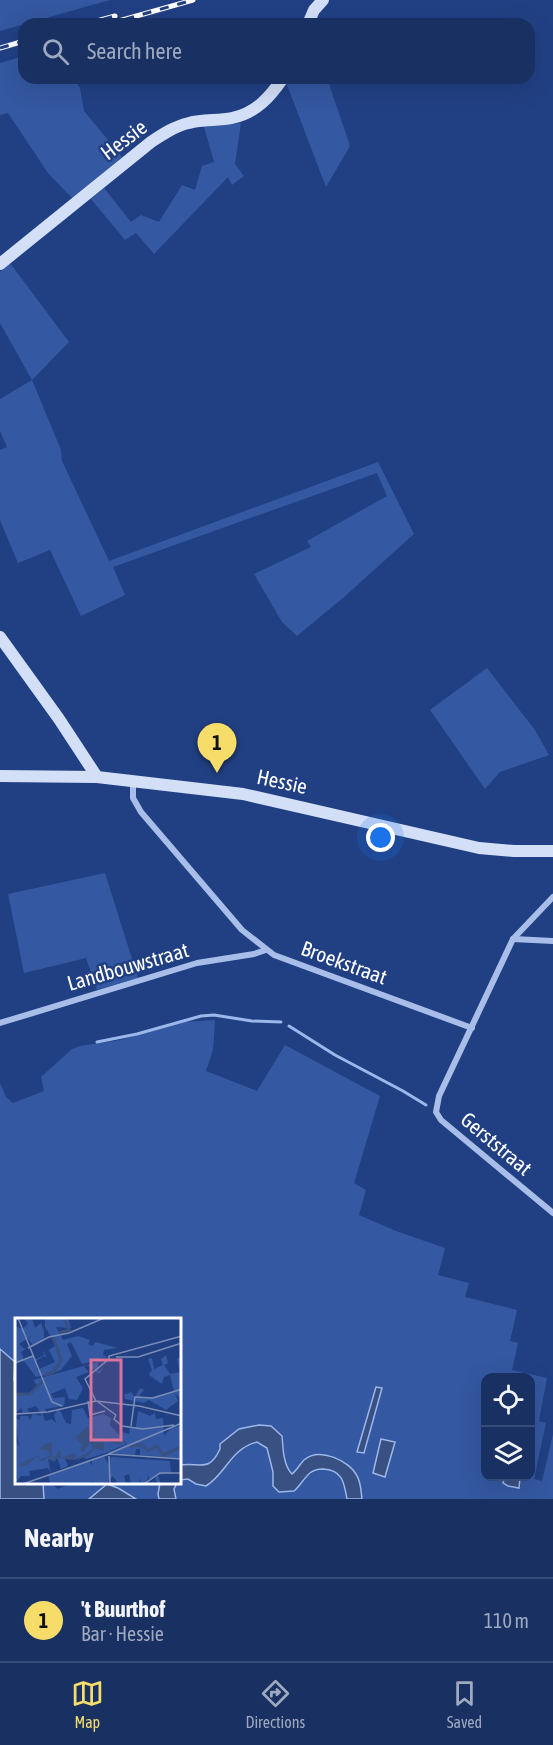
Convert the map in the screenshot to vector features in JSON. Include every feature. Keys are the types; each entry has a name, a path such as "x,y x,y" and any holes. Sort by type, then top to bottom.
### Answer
{"street":[{"path":"311,18 323,0"},
{"name":"Hessie","path":"0,264 159,138 190,123 246,114 258,107 279,84"},
{"path":"0,636 97,777"},
{"name":"Hessie","path":"0,776 97,777 243,794 479,848 553,851"},
{"name":"Broekstraat","path":"133,782 133,798 141,812 242,930 266,950 274,955 472,1028"},
{"path":"472,1028 513,939 553,897"},
{"path":"513,939 553,941"},
{"name":"Landbouwstraat","path":"0,1023 198,963 266,950"},
{"name":"Gerststraat","path":"472,1028 439,1096 436,1112 441,1120 553,1213"}],"shaded area":[{"path":"0,0 110,0 46,18 18,18 18,26 0,31"},
{"path":"18,58 18,84 78,84 84,111 122,157 73,199 48,173 8,113 0,115 0,63"},
{"path":"329,84 350,146 326,187 287,85"},
{"path":"241,123 235,164 244,176 232,185 228,177 154,254 136,233 125,240 91,199 104,188 131,222 141,215 159,222 182,185 195,190 202,166 214,162 204,127"},
{"path":"10,263 69,342 32,380 0,323 0,272"},
{"path":"32,380 61,450 62,461 109,561 378,462 414,534 297,636 282,622 254,574 311,547 307,541 387,496 377,473 113,567 125,595 81,616 50,550 18,563 0,520 0,450 7,447 0,431 0,399"},
{"path":"487,668 535,730 549,755 500,772 485,789 430,710"},
{"path":"105,873 138,978 97,990 86,958 24,973 8,894"},
{"path":"215,1020 213,1050 206,1071 257,1091 285,1045 380,1096 354,1183 366,1190 359,1215 445,1248 438,1275 469,1283 465,1297 517,1310 510,1341 518,1343 512,1370 525,1373 481,1373 481,1481 504,1481 504,1483 519,1488 520,1481 542,1481 553,1434 553,1499 362,1499 359,1478 305,1459 292,1474 285,1461 282,1436 271,1426 259,1425 220,1444 217,1455 208,1464 182,1465 182,1318 15,1318 15,1362 0,1349 0,1083 6,1097 13,1103 44,1091 41,1077 72,1049 120,1040 184,1022"},
{"path":"0,1349 15,1362 15,1484 43,1484 44,1499 0,1499"},
{"path":"535,1375 547,1378 539,1421 546,1423 535,1474"},
{"path":"376,1387 382,1388 364,1453 357,1452"},
{"path":"259,1425 271,1426 282,1436 285,1461 292,1474 310,1456 325,1455 341,1460 357,1476 362,1499 347,1499 339,1475 323,1469 310,1473 294,1491 279,1492 273,1486 273,1472 267,1448 257,1442 241,1450 206,1486 188,1479 182,1480 182,1465 208,1464 216,1456 220,1444 239,1429"},
{"path":"381,1439 395,1442 385,1477 373,1473"},
{"path":"257,1442 267,1448 273,1472 273,1486 301,1485 312,1473 319,1470 330,1470 342,1478 347,1499 176,1499 174,1488 176,1484 182,1484 182,1479 206,1486 248,1445"},
{"path":"504,1481 520,1481 519,1488 508,1486 503,1483"},
{"path":"43,1484 51,1484 58,1489 70,1484 107,1484 89,1499 44,1499"},
{"path":"107,1484 160,1484 159,1499 136,1499"},
{"path":"107,1484 118,1488 136,1499 89,1499"},
{"path":"160,1484 176,1484 174,1489 176,1499 159,1499"}],"waterway":[{"path":"97,1042 137,1034 201,1016 214,1015 252,1021 281,1022"},
{"path":"289,1026 335,1055 426,1105"}],"railway":[{"path":"129,18 193,0"},
{"path":"108,18 115,16"},
{"path":"0,48 18,43"}],"place":[{"name":"'t Buurthof","path":"217,773"}]}
